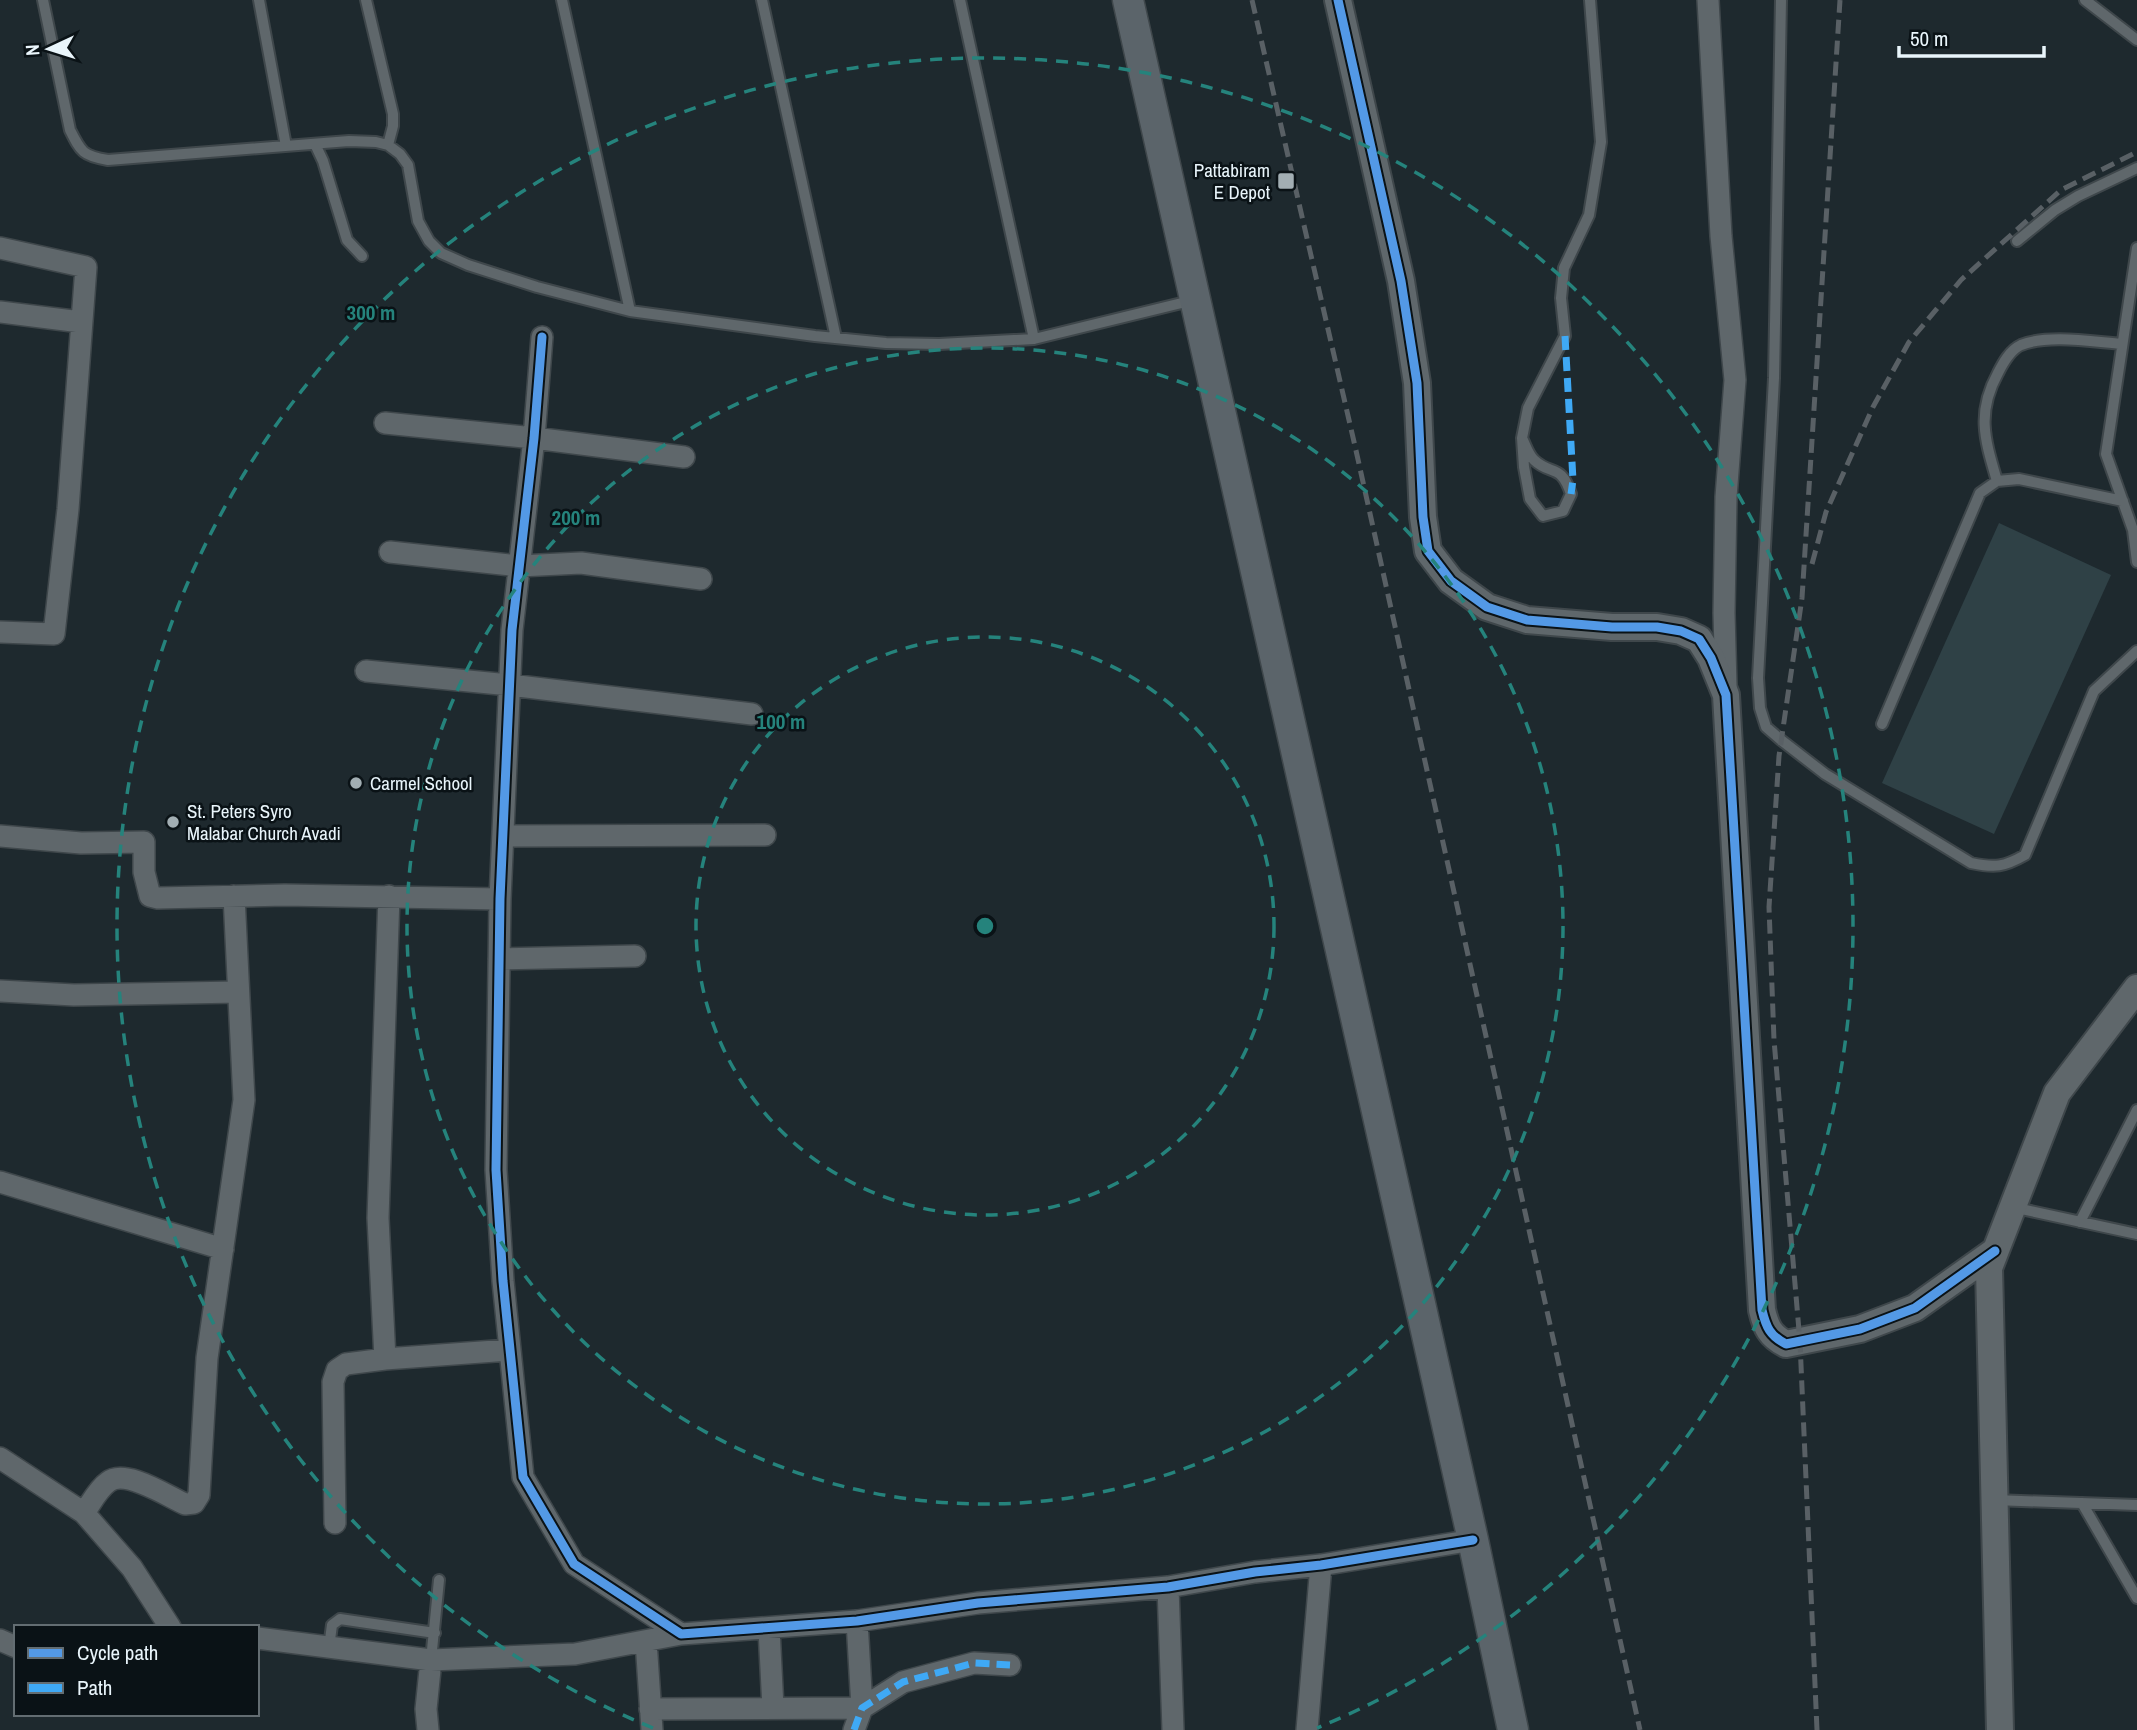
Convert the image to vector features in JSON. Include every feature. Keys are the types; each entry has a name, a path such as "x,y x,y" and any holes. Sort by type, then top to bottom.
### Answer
{"main road":[{"path":"1128,0 1473,1540 1513,1730"}],"street":[{"path":"1338,0 1403,294 1417,383 1423,517 1428,551 1451,581 1488,607 1527,620 1612,627 1657,627 1681,631 1699,639 1711,658 1726,695"},
{"path":"1708,0 1721,236 1735,380 1726,497 1726,695 1747,1074 1762,1310 1766,1327 1774,1338 1786,1344 1860,1329 1915,1308 1995,1251"},
{"path":"0,248 86,267 68,509 54,634 0,632"},
{"path":"0,312 81,322"},
{"path":"542,337 534,438 512,631 500,899 496,1170 509,1350 523,1476 574,1564 681,1634"},
{"path":"385,423 684,457"},
{"path":"390,552 519,566 581,563 701,579"},
{"path":"366,671 752,714"},
{"path":"503,836 765,835"},
{"path":"0,836 81,843 144,842 144,872 150,896 158,898 389,896 500,899"},
{"path":"84,1513 106,1483 116,1477 131,1478 185,1504 194,1503 199,1495 207,1359 244,1100 233,896"},
{"path":"385,1359 378,1218 389,896"},
{"path":"499,959 635,956"},
{"path":"2000,1730 1989,1268 2057,1093 2137,988"},
{"path":"0,991 74,995 238,992"},
{"path":"0,1182 223,1249"},
{"path":"335,1523 333,1382 337,1370 345,1364 385,1359 509,1350"},
{"path":"0,1458 84,1513 132,1568 169,1625"},
{"path":"259,1638 431,1660 575,1654 681,1634 858,1621 978,1603 1168,1587 1473,1540"},
{"path":"1307,1730 1321,1565"},
{"path":"1168,1587 1173,1730"},
{"path":"854,1730 862,1708 858,1621"},
{"path":"769,1629 773,1708"},
{"path":"646,1641 651,1720 773,1708 862,1708 903,1682 940,1671 974,1662 1010,1665"},
{"path":"428,1730 426,1709 431,1660"}],"lane":[{"path":"43,0 70,130 80,150 89,157 108,160 349,141 388,145 400,154 408,165 418,221 429,241 441,253 468,265 629,311 836,338 926,344 1034,339 1194,300"},
{"path":"259,0 286,146"},
{"path":"366,0 393,114 388,145"},
{"path":"562,0 629,311"},
{"path":"762,0 836,338"},
{"path":"960,0 1034,339"},
{"path":"1522,438 1536,462 1555,470 1567,482 1571,494 1563,511 1543,516 1530,499 1522,438 1528,408 1565,336 1561,298 1564,268 1589,215 1601,142 1590,0"},
{"path":"1781,0 1774,378 1758,678 1760,708 1766,727 1825,774 1971,863 1990,867 2009,864 2025,855 2094,691 2137,651"},
{"path":"2085,0 2137,40"},
{"path":"315,144 323,161 347,240 362,256"},
{"path":"2017,241 2055,210 2078,196 2137,168"},
{"path":"2137,248 2106,454 2136,529 2137,562"},
{"path":"1997,481 1985,439 1984,409 1989,389 2005,359 2019,346 2033,342 2063,340 2123,344"},
{"path":"1882,723 1980,493 1997,481 2019,479 2123,501"},
{"path":"2080,1222 2137,1110"},
{"path":"2012,1207 2137,1234"},
{"path":"1994,1500 2137,1505"},
{"path":"2082,1503 2137,1598"},
{"path":"431,1660 439,1580"},
{"path":"329,1647 332,1625 340,1619 435,1633"}],"building":[{"path":"1999,523 2111,575 1994,834 1882,783"}],"railway":[{"path":"1252,0 1355,446 1640,1730"},
{"path":"1817,1730 1800,1342 1774,1040 1769,907 1779,756 1802,598 1840,0"},
{"path":"1812,564 1826,512 1873,407 1909,342 1961,280 2061,190 2137,152"}],"marked path":[{"path":"1565,336 1573,480 1571,494"},
{"path":"854,1730 862,1708 903,1682 974,1663 1010,1665"}],"cycle path":[{"path":"1338,0 1401,281 1417,383 1423,517 1428,551 1451,581 1487,607 1527,620 1612,627 1657,627 1681,631 1699,639 1711,658 1726,695 1762,1310 1767,1326 1776,1338 1786,1344 1860,1329 1915,1308 1995,1251"},
{"path":"542,337 534,438 512,630 500,899 496,1170 503,1281 523,1477 574,1564 681,1634 857,1621 978,1603 1168,1587 1473,1540"}],"place":[{"name":"Pattabiram E Depot","path":"1286,181"},
{"name":"Carmel School","path":"356,783"},
{"name":"St. Peters Syro Malabar Church Avadi","path":"173,822"}]}
